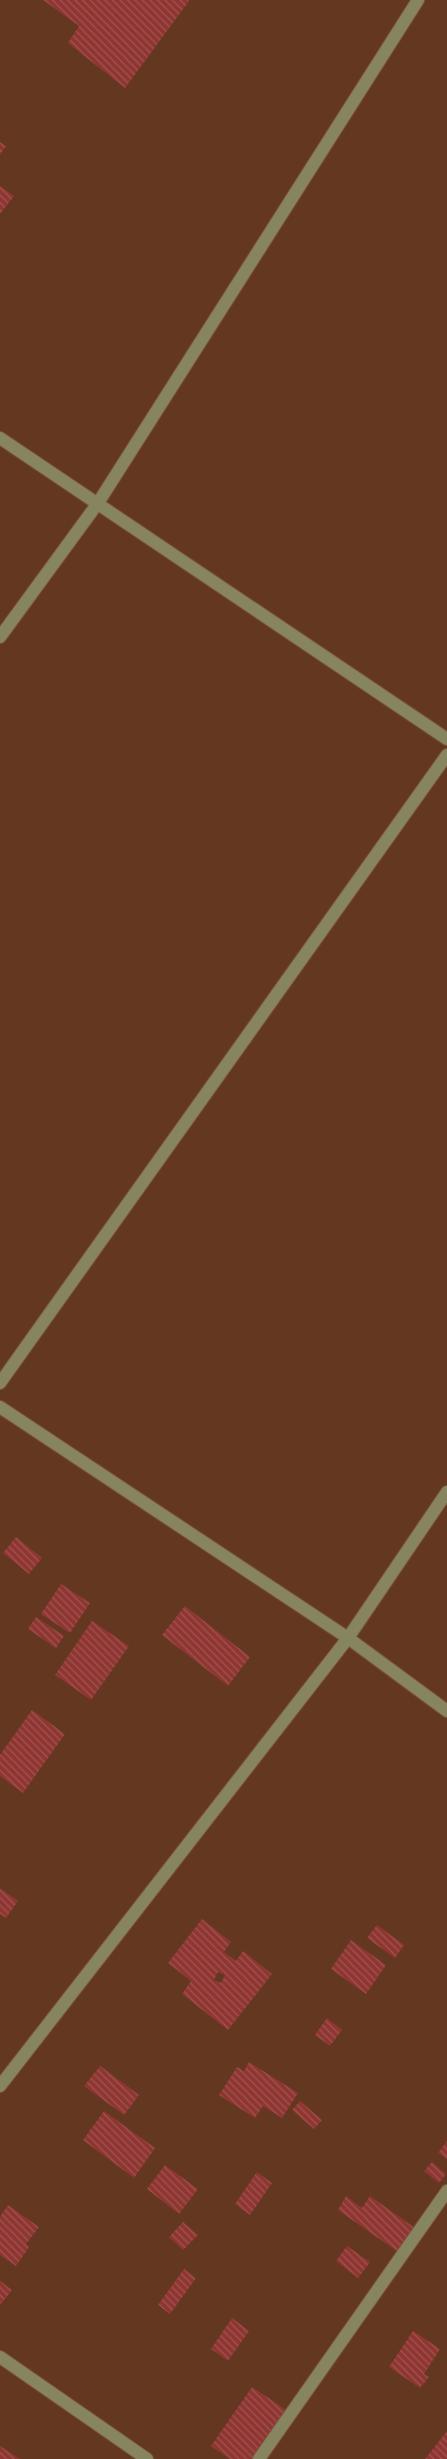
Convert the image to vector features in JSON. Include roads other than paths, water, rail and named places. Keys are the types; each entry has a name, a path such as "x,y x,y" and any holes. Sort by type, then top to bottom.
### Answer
{"street":[{"path":"0,637 98,503 418,0"},
{"path":"0,438 447,739"},
{"path":"0,1383 447,755"},
{"path":"0,1407 348,1638 447,1711"},
{"path":"0,2086 348,1638 447,1492"},
{"path":"259,2459 447,2191"},
{"path":"0,2356 147,2459"}]}
